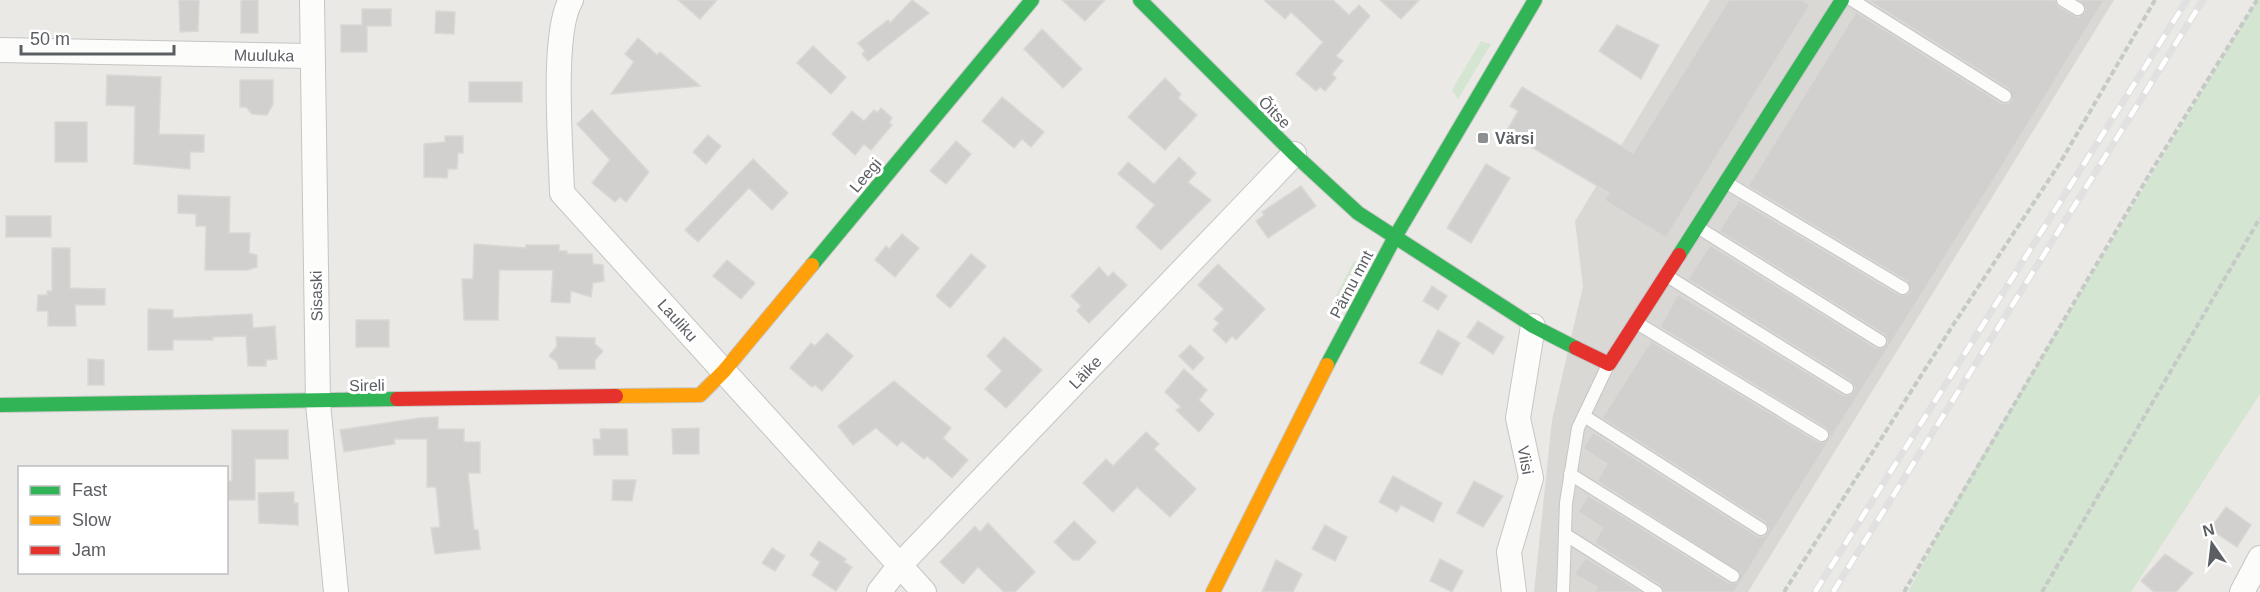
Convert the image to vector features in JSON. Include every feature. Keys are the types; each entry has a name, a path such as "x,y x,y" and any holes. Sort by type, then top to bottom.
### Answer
{"street":[{"name":"Sisaski","path":"312,0 311,56 318,403 336,592"},
{"name":"Lauliku","path":"571,0 567,7 560,40 562,193 924,592"},
{"name":"Leegi","path":"724,371 1032,0"},
{"name":"Õitse","path":"1140,0 1294,154 1358,213 1395,237"},
{"name":"Pärnu mnt","path":"1213,592 1395,237 1535,0"},
{"path":"1395,237 1533,326 1609,364 1842,0"},
{"name":"Muuluka","path":"0,50 311,56"},
{"name":"Läike","path":"879,592 900,565 1294,154"},
{"name":"Viisi","path":"1514,592 1509,552 1531,478 1518,418 1533,326"},
{"name":"Sireli","path":"0,405 318,403 700,395 724,371"},
{"path":"2242,592 2260,558"}],"lane":[{"path":"1852,0 2006,96"},
{"path":"2063,0 2078,9"},
{"path":"1726,182 1902,288"},
{"path":"1698,227 1880,341"},
{"path":"1666,275 1848,388"},
{"path":"1636,322 1822,435"},
{"path":"1563,592 1566,503 1578,428 1609,364"},
{"path":"1584,417 1761,529"},
{"path":"1570,474 1733,576"},
{"path":"1566,535 1656,592"}],"path":[{"path":"1784,592 1955,322 2060,163 2155,0"},
{"path":"1904,592 2149,175 2257,0"},
{"path":"2042,592 2260,218"}],"shaded area":[{"path":"1710,0 2114,0 1748,592 1534,592 1552,420 1583,286 1575,221"}],"green space":[{"path":"2257,0 2260,0 2260,394 2131,592 1908,592 1969,478"},
{"path":"1481,41 1491,44 1458,99 1452,90"},
{"path":"1354,261 1363,263 1331,311 1332,304"}],"building":[{"path":"179,0 199,0 198,31 180,32"},
{"path":"241,0 258,0 258,33 241,33"},
{"path":"678,0 717,0 700,19"},
{"path":"912,0 929,13 868,61 862,54 865,51 858,43 888,20 890,23"},
{"path":"1062,0 1105,0 1085,21"},
{"path":"1264,0 1333,0 1349,15 1359,5 1370,16 1336,56 1343,61 1332,74 1336,78 1325,91 1320,87 1316,91 1296,74 1323,42 1291,12 1285,19"},
{"path":"1380,0 1419,0 1401,19"},
{"path":"1729,0 1802,0 1810,5 1666,238 1604,200 1609,193 1506,132 1518,111 1510,106 1522,87 1633,153"},
{"path":"1868,0 2055,0 2059,7 2078,17 2086,10 2079,0 2104,0 1734,592 1664,592 1660,585 1596,544 1595,541 1603,528 1578,512 1588,495 1729,583 1737,583 1740,573 1597,481 1607,464 1583,448 1593,432 1757,536 1765,536 1769,529 1765,522 1602,418 1651,341 1818,442 1825,442 1830,436 1826,428 1660,327 1678,294 1843,395 1850,395 1855,389 1851,381 1688,279 1710,245 1876,348 1883,348 1888,342 1884,334 1719,231 1739,200 1899,295 1906,295 1910,292 1907,281 1748,186 1856,12 2001,103 2008,104 2012,100 2009,89"},
{"path":"362,9 391,9 391,26 367,26 367,52 341,52 341,25 362,25"},
{"path":"436,11 455,12 454,34 435,33"},
{"path":"1617,25 1659,45 1641,79 1599,51"},
{"path":"1042,29 1082,69 1063,88 1024,49"},
{"path":"638,38 657,55 660,52 700,86 611,94 634,62 625,54"},
{"path":"813,46 846,77 831,94 797,63"},
{"path":"107,75 161,77 159,134 204,135 204,152 190,152 190,169 134,164 135,106 106,105"},
{"path":"1165,78 1181,94 1178,98 1197,115 1165,150 1128,117"},
{"path":"240,80 273,80 273,104 267,115 252,114 246,107 240,107"},
{"path":"469,82 522,82 522,102 469,102"},
{"path":"1002,97 1044,132 1031,147 1022,139 1014,148 982,121"},
{"path":"881,108 892,118 889,123 892,125 871,150 864,144 855,155 832,134 852,111 864,121 874,110 877,113"},
{"path":"592,110 649,172 626,202 620,197 615,202 592,183 610,160 577,124"},
{"path":"55,122 87,122 87,162 55,162"},
{"path":"708,135 721,146 706,164 693,152"},
{"path":"445,136 463,136 463,153 458,153 457,169 448,169 447,178 424,177 424,144 445,142"},
{"path":"956,141 971,154 946,184 930,171"},
{"path":"1179,157 1196,173 1188,182 1211,200 1161,250 1136,227 1155,205 1118,174 1128,162 1154,184"},
{"path":"753,159 788,193 772,210 749,188 698,242 685,230"},
{"path":"1486,164 1510,178 1471,243 1447,228"},
{"path":"1301,186 1316,206 1268,238 1256,221 1264,215 1262,212"},
{"path":"178,195 230,197 229,233 250,233 249,253 257,255 257,267 248,270 205,270 206,226 196,226 196,214 178,213"},
{"path":"6,216 51,216 51,237 6,237"},
{"path":"902,234 919,248 895,277 875,260 886,246 889,249"},
{"path":"474,244 526,248 526,245 559,245 559,251 567,251 567,254 592,254 593,264 603,265 604,281 593,283 591,297 571,291 570,303 551,302 553,270 499,270 498,320 464,320 462,279 473,279"},
{"path":"52,248 70,248 70,288 105,289 105,305 75,305 76,326 48,326 48,311 37,311 38,295 47,295 47,291 52,291"},
{"path":"971,254 986,266 950,308 936,296"},
{"path":"727,260 755,283 741,299 713,276"},
{"path":"1218,264 1265,309 1236,340 1232,336 1226,343 1213,330 1219,323 1214,319 1224,309 1198,285"},
{"path":"1099,267 1108,277 1113,272 1127,285 1089,323 1077,311 1081,306 1071,296"},
{"path":"1432,286 1447,296 1438,310 1423,301"},
{"path":"148,309 173,310 173,318 252,314 253,328 275,326 277,359 266,360 266,366 248,366 246,336 212,337 213,340 173,340 173,350 148,350"},
{"path":"356,320 389,320 389,347 356,347"},
{"path":"1478,321 1504,337 1493,354 1467,337"},
{"path":"1438,330 1460,343 1442,375 1420,363"},
{"path":"827,333 853,356 822,391 815,385 812,387 790,368 811,343 815,346"},
{"path":"556,337 595,338 595,344 603,351 595,360 595,369 559,369 557,362 549,356 557,346"},
{"path":"1004,337 1042,370 1006,408 985,389 1002,371 987,356"},
{"path":"1190,345 1204,358 1193,370 1179,356"},
{"path":"88,359 104,360 104,385 88,385"},
{"path":"1184,369 1207,390 1199,400 1214,414 1199,432 1176,410 1181,407 1165,392"},
{"path":"894,381 951,428 943,438 968,460 952,478 927,456 924,459 902,441 897,446 876,428 853,445 838,426"},
{"path":"438,417 438,429 464,429 464,442 480,442 480,473 468,473 474,530 478,530 480,549 435,554 431,528 440,527 436,487 427,487 427,439 394,439 395,444 344,452 340,430"},
{"path":"699,428 699,454 673,454 672,429"},
{"path":"600,429 627,429 628,455 594,455 593,439 601,439"},
{"path":"232,430 288,430 288,459 255,459 255,500 228,500 228,481 232,481"},
{"path":"1146,432 1159,444 1154,449 1196,489 1170,517 1137,487 1113,512 1083,483 1106,459 1113,466"},
{"path":"1393,476 1442,503 1433,522 1401,505 1397,512 1379,502"},
{"path":"613,480 636,480 632,501 612,500"},
{"path":"1474,481 1503,496 1483,527 1457,513"},
{"path":"294,492 294,503 298,503 298,525 259,523 258,493"},
{"path":"2226,507 2251,525 2237,547 2210,529"},
{"path":"1074,521 1096,542 1079,560 1073,560 1054,542"},
{"path":"988,523 1035,572 1015,592 1004,592 978,567 963,584 940,562 975,526 980,532"},
{"path":"1325,525 1347,537 1335,561 1312,549"},
{"path":"819,541 846,559 844,562 852,567 836,591 812,575 820,562 810,555"},
{"path":"772,548 785,556 775,571 762,563"},
{"path":"2165,554 2193,573 2176,592 2154,592 2141,581"},
{"path":"1586,558 1641,592 1595,592 1597,587 1574,574"},
{"path":"1440,559 1463,571 1452,592 1430,581"},
{"path":"1276,560 1302,574 1293,592 1262,592"}],"railway":[{"path":"1815,592 2187,0"},
{"path":"1833,592 2203,0"}],"traffic: fast":[{"path":"812,265 1032,0"},
{"path":"1140,0 1294,154 1358,213 1533,326 1576,348"},
{"path":"1327,365 1395,237 1535,0"},
{"path":"1679,255 1842,0"},
{"path":"0,405 397,399"}],"traffic: slow":[{"path":"616,396 700,395 724,371 812,265"},
{"path":"1213,592 1327,365"}],"traffic: jam":[{"path":"1576,348 1609,364 1679,255"},
{"path":"397,399 616,396"}],"place":[{"name":"Värsi","path":"1483,138"}]}
